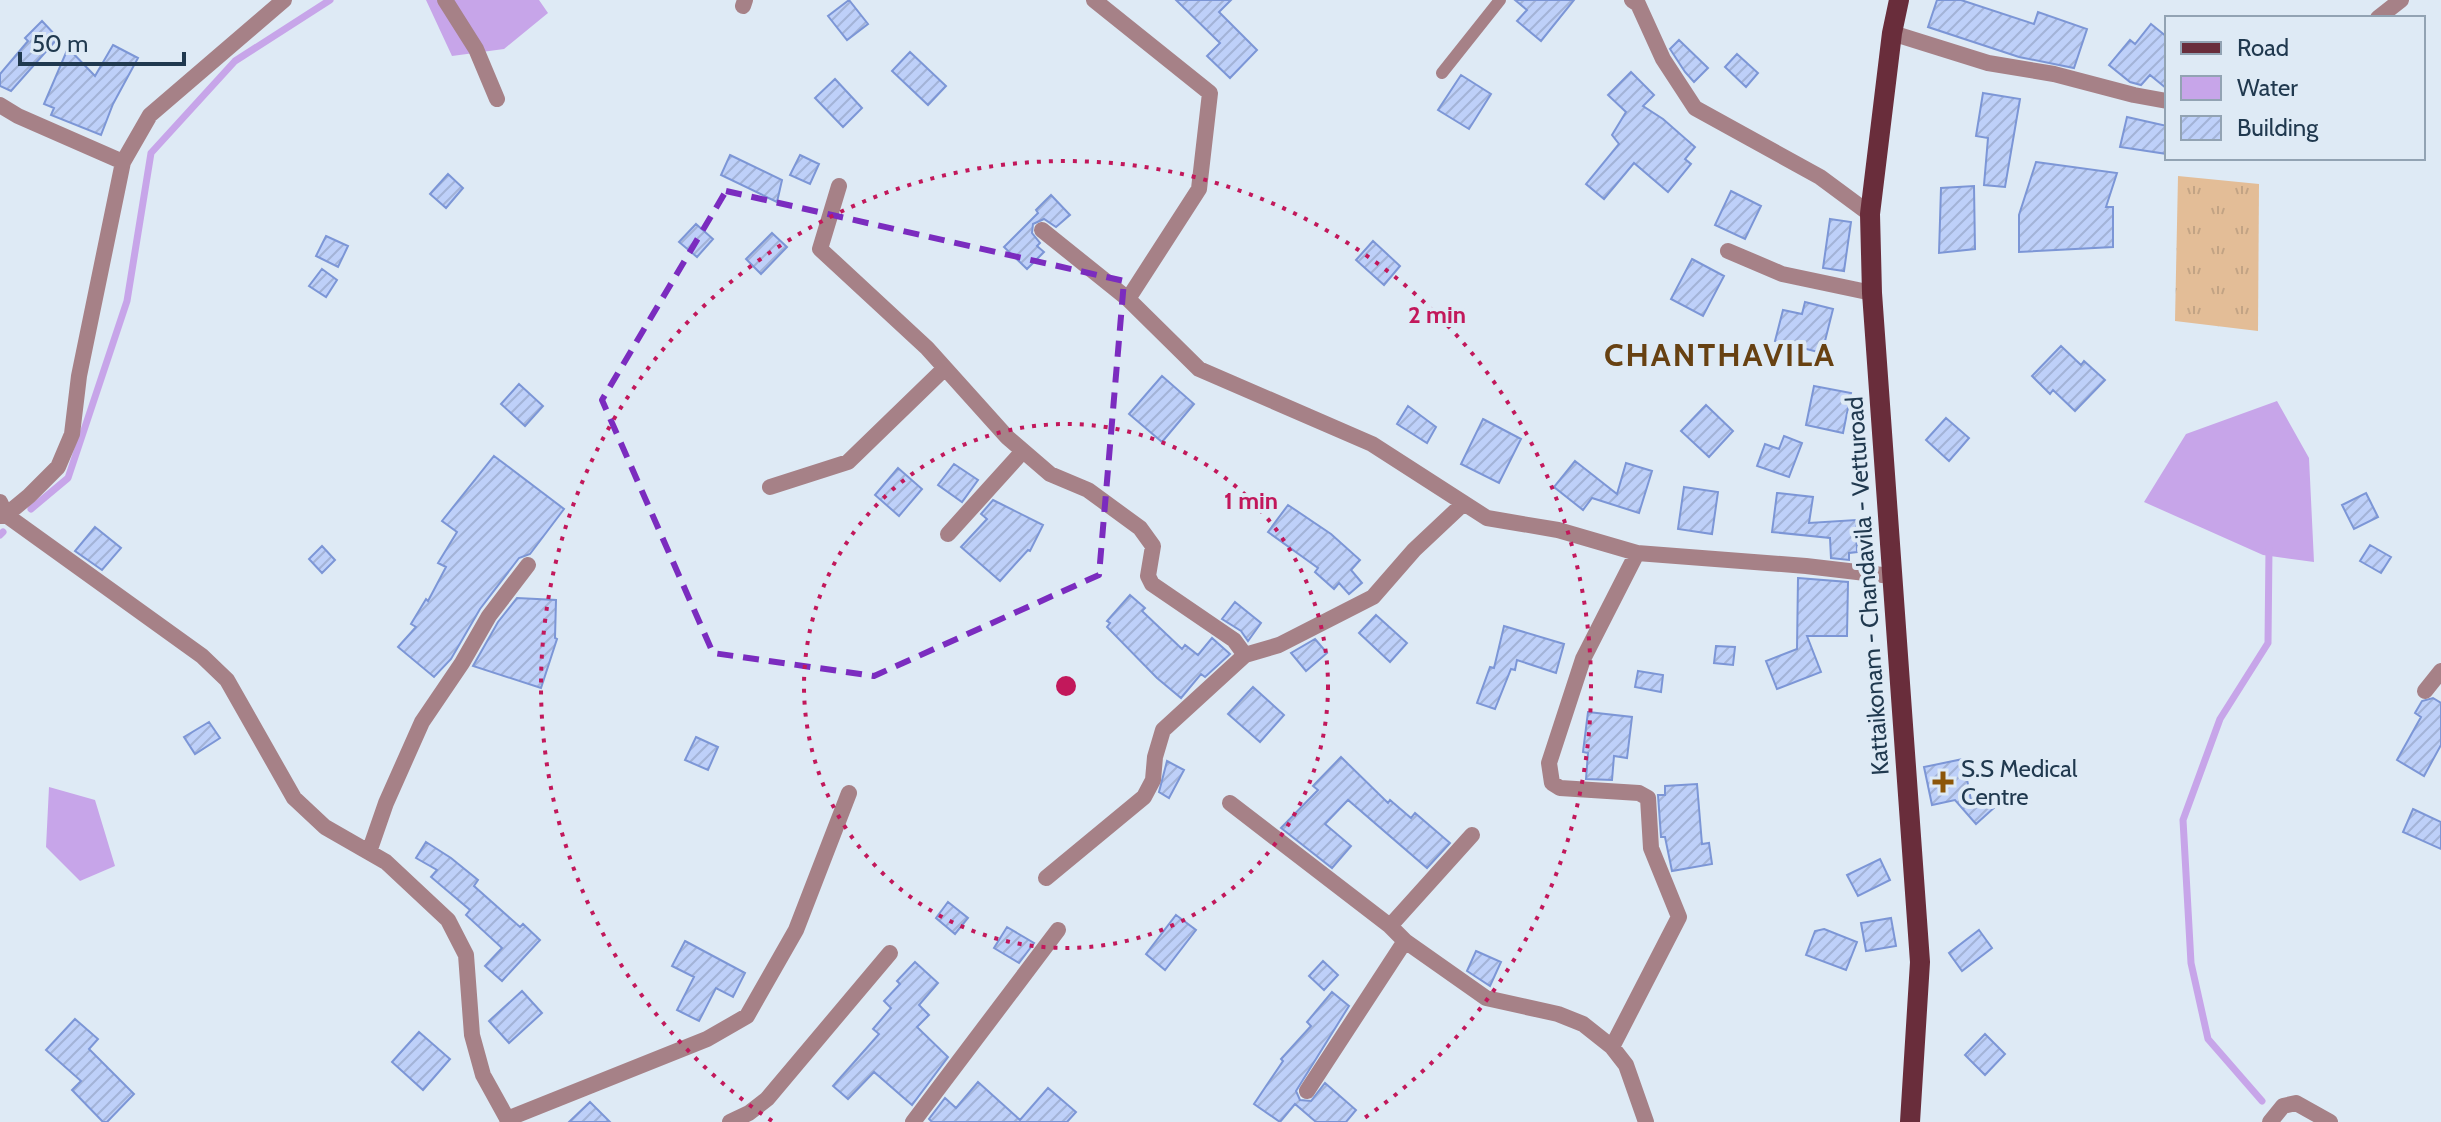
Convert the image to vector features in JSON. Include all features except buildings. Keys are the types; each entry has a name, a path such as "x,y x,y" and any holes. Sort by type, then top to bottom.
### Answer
{"main road":[{"name":"Kattaikonam - Chandavila - Vetturoad","path":"1899,0 1892,33 1870,214 1872,293 1920,962 1910,1122"}],"street":[{"path":"284,0 150,115 123,162 79,376 72,434 58,467 2,511 202,656 227,680 294,798 325,827 386,862 448,920 466,955 472,1035 483,1075 508,1120 707,1039 747,1016 796,930 849,793"},
{"path":"445,0 476,49 497,99"},
{"path":"1094,0 1210,93 1199,189 1128,299"},
{"path":"1632,0 1638,4 1663,59 1695,108 1820,177 1870,214"},
{"path":"2381,16 2401,0"},
{"path":"1892,33 1988,63 2054,74 2165,101"},
{"path":"0,105 18,116 123,162"},
{"path":"839,186 820,249 927,348 1023,451 1050,474 1088,490 1140,528 1153,546 1148,576 1152,584 1234,640 1245,655"},
{"path":"1042,230 1128,299 1199,369 1372,444 1487,518 1558,530 1637,553 1891,576"},
{"path":"1728,251 1782,274 1872,293"},
{"path":"770,487 848,462 945,368"},
{"path":"948,534 1023,451"},
{"path":"1046,878 1144,797 1153,780 1155,757 1163,730 1245,655 1279,645 1373,597 1414,550 1464,503"},
{"path":"1612,1047 1679,917 1651,848 1648,798 1639,793 1560,788 1552,783 1549,763 1583,659 1637,553"},
{"path":"369,852 386,803 422,722 489,616 528,565"},
{"path":"2425,691 2441,671"},
{"path":"1230,803 1390,926 1405,941 1486,998 1558,1014 1583,1024 1612,1047 1626,1065 1646,1122"},
{"path":"1390,926 1472,835"},
{"path":"913,1122 1058,930"},
{"path":"1307,1091 1405,941"},
{"path":"730,1122 767,1099 890,953"},
{"path":"2270,1122 2283,1106 2296,1103 2330,1122"}],"lane":[{"path":"1442,73 1500,0"}],"highlighted area":[{"path":"726,191 1124,281 1099,575 874,676 713,653 602,400"}],"green space":[{"path":"2178,176 2259,184 2258,331 2175,321"}],"water":[{"path":"426,0 539,0 548,13 504,49 452,56"},
{"path":"2277,401 2309,458 2314,562 2263,555 2144,502 2186,434"},
{"path":"49,787 95,800 115,866 80,881 46,847"}],"waterway":[{"path":"31,509 68,478 127,301 151,153 235,61 330,0"},
{"path":"0,535 3,532"},
{"path":"2262,1101 2208,1039 2191,963 2183,820 2220,719 2268,643 2269,548"}],"place":[{"name":"S.S Medical Centre","path":"1943,782"}],"district":[{"name":"CHANTHAVILA","path":"1720,354"}]}
